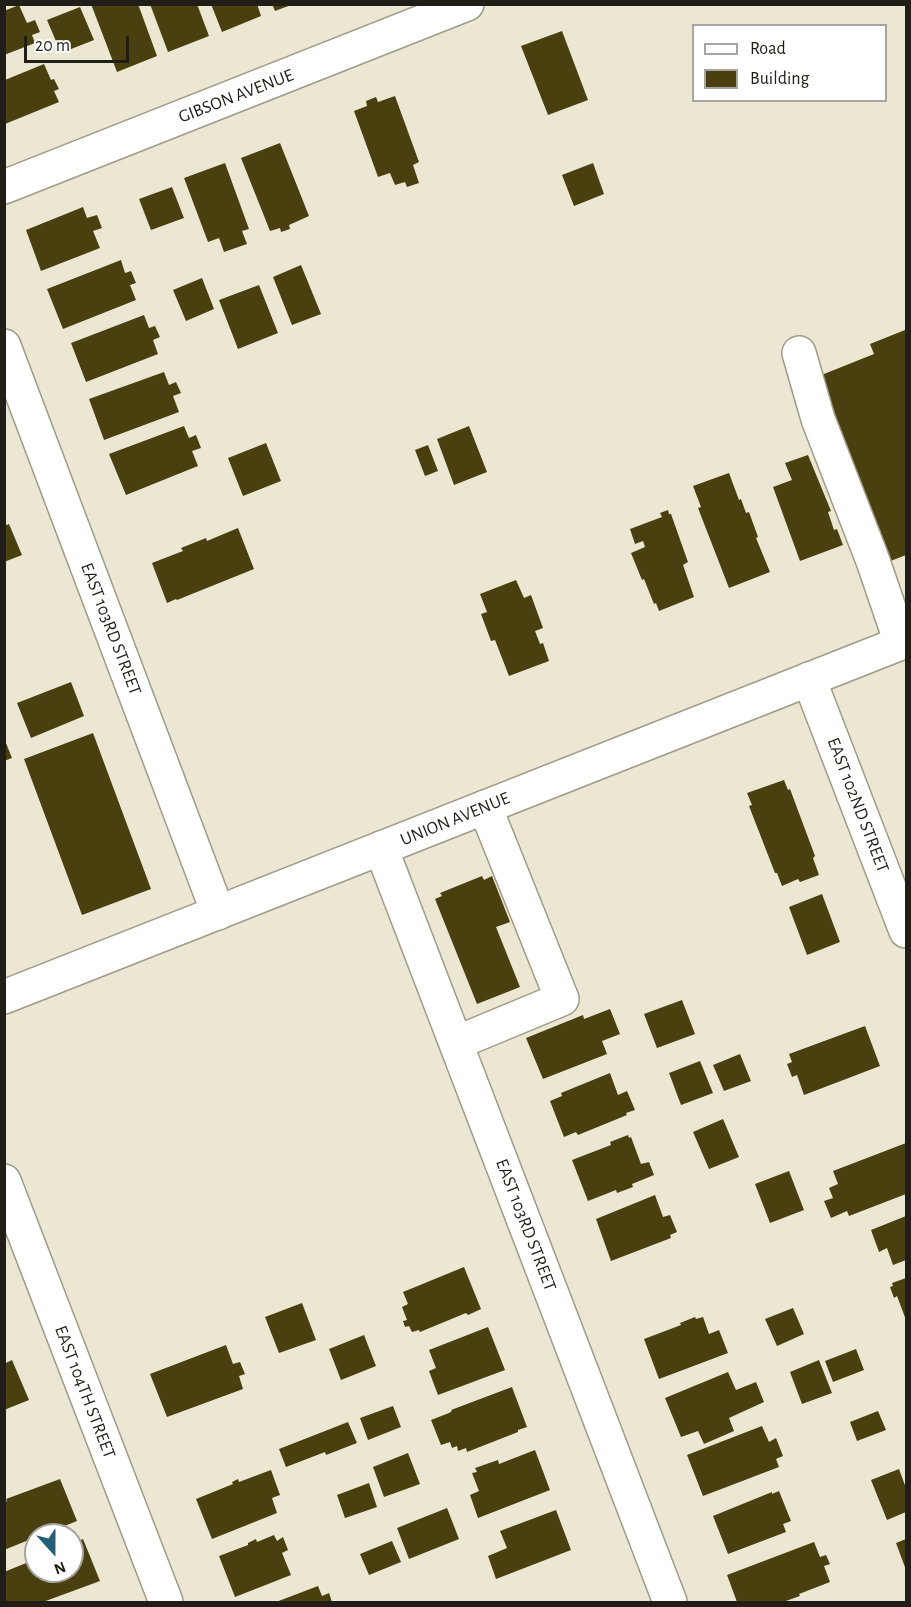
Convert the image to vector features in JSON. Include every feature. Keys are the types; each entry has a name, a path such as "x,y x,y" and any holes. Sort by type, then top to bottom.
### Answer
{"street":[{"name":"GIBSON AVENUE","path":"4,187 467,4"},
{"name":"EAST 103RD STREET","path":"4,346 218,913"},
{"path":"799,353 818,419 904,642"},
{"name":"UNION AVENUE","path":"4,998 904,642"},
{"name":"EAST 102ND STREET","path":"809,679 906,931"},
{"path":"456,1043 561,999 485,807"},
{"name":"EAST 103RD STREET","path":"381,848 670,1602"},
{"name":"EAST 104TH STREET","path":"4,1181 166,1602"}],"building":[{"path":"91,4 138,4 157,56 117,72"},
{"path":"150,4 197,4 209,36 168,52"},
{"path":"211,4 257,4 261,16 222,32"},
{"path":"272,4 291,4 291,5 275,11"},
{"path":"19,5 27,23 35,20 40,32 32,35 35,43 4,55 4,11"},
{"path":"80,7 94,40 61,53 47,20"},
{"path":"562,31 588,100 548,115 521,46"},
{"path":"44,64 51,80 54,79 59,89 54,91 59,102 5,124 5,80"},
{"path":"395,96 419,162 413,165 419,183 407,187 405,182 395,185 390,173 378,177 354,111 367,106 366,101 376,97 378,102"},
{"path":"280,143 309,216 289,225 290,229 281,232 280,228 270,231 241,158"},
{"path":"225,163 249,229 242,231 247,244 224,252 219,238 208,242 184,178"},
{"path":"593,163 604,194 574,206 562,175"},
{"path":"172,187 184,218 151,230 139,199"},
{"path":"83,207 87,218 97,215 102,228 93,231 100,248 41,271 26,230"},
{"path":"121,260 125,273 131,271 136,283 130,285 136,300 63,329 47,289"},
{"path":"301,265 321,314 292,325 273,277"},
{"path":"202,278 214,309 186,321 173,290"},
{"path":"259,285 278,333 238,349 219,300"},
{"path":"144,315 149,328 155,326 160,337 153,340 158,354 86,382 71,343"},
{"path":"905,330 906,555 888,562 814,378 874,354 870,344"},
{"path":"164,372 169,385 176,382 181,393 173,396 179,412 104,440 89,399"},
{"path":"184,426 189,438 196,435 201,448 192,451 198,466 126,495 109,454"},
{"path":"469,426 487,472 454,485 437,439"},
{"path":"266,443 281,481 243,496 228,458"},
{"path":"428,445 438,471 425,476 415,450"},
{"path":"808,455 831,511 828,512 834,530 837,529 843,545 800,561 773,487 792,480 785,463"},
{"path":"729,473 739,500 741,499 746,513 749,512 758,537 756,538 770,572 729,588 698,508 701,507 693,486"},
{"path":"668,510 688,562 683,565 694,597 659,611 644,579 642,580 631,553 645,547 643,541 635,544 630,529 662,517 660,513"},
{"path":"9,524 22,555 4,562 4,526"},
{"path":"238,528 254,569 167,603 152,563 183,551 181,548 206,538 207,541"},
{"path":"516,580 524,598 531,595 543,628 535,631 540,644 543,643 549,661 509,676 495,640 491,641 481,614 487,612 480,594"},
{"path":"71,682 84,716 31,738 17,703"},
{"path":"93,733 151,889 82,915 24,759"},
{"path":"4,738 12,758 4,761"},
{"path":"784,780 788,790 790,789 815,856 813,858 819,875 800,882 798,879 782,886 749,806 752,805 747,793"},
{"path":"482,876 484,880 492,876 510,922 496,927 520,987 477,1004 435,899 442,896 440,893"},
{"path":"822,894 840,942 807,955 789,907"},
{"path":"682,1000 695,1034 657,1048 644,1014"},
{"path":"610,1009 620,1034 602,1041 607,1054 543,1079 526,1038 583,1015 584,1019"},
{"path":"865,1026 880,1066 804,1095 797,1075 792,1077 787,1064 792,1062 789,1054"},
{"path":"740,1054 751,1081 724,1091 713,1065"},
{"path":"700,1061 713,1093 681,1105 669,1073"},
{"path":"610,1073 618,1095 627,1091 635,1110 578,1135 576,1132 564,1137 550,1101 562,1096 561,1093"},
{"path":"723,1119 739,1157 709,1169 693,1132"},
{"path":"628,1135 629,1138 631,1137 641,1164 649,1162 654,1175 632,1184 633,1187 617,1193 616,1190 588,1201 572,1160 611,1145 610,1142"},
{"path":"906,1143 906,1194 849,1216 847,1211 831,1218 824,1201 833,1198 829,1188 838,1184 833,1171"},
{"path":"789,1171 804,1210 770,1223 755,1184"},
{"path":"655,1195 663,1217 670,1215 677,1232 670,1235 671,1238 611,1261 596,1219"},
{"path":"906,1216 906,1260 893,1265 887,1248 879,1252 871,1230"},
{"path":"464,1267 481,1309 420,1332 419,1330 412,1332 409,1326 405,1327 403,1321 407,1320 402,1307 408,1304 403,1292"},
{"path":"906,1278 906,1320 897,1296 894,1298 890,1287 893,1286 892,1283"},
{"path":"302,1303 316,1340 279,1353 265,1317"},
{"path":"793,1308 804,1334 777,1346 765,1319"},
{"path":"695,1317 696,1319 703,1317 709,1334 719,1330 728,1353 659,1379 644,1339 681,1325 680,1323"},
{"path":"488,1327 505,1370 438,1395 429,1371 436,1368 429,1350"},
{"path":"364,1335 376,1366 341,1380 329,1349"},
{"path":"226,1345 233,1364 240,1362 245,1374 239,1376 243,1389 167,1417 150,1374"},
{"path":"856,1349 864,1370 833,1382 825,1361"},
{"path":"12,1360 29,1400 4,1410 4,1364"},
{"path":"819,1360 832,1393 802,1404 790,1372"},
{"path":"728,1372 736,1390 756,1382 764,1402 729,1418 734,1431 704,1444 698,1431 681,1437 665,1398"},
{"path":"512,1387 527,1427 467,1452 466,1448 458,1451 457,1446 452,1448 450,1442 441,1445 431,1420"},
{"path":"393,1406 401,1427 368,1440 360,1418"},
{"path":"878,1411 886,1430 857,1441 850,1422"},
{"path":"348,1422 357,1443 286,1467 279,1449"},
{"path":"762,1426 769,1442 776,1438 783,1456 776,1459 779,1467 703,1496 687,1455"},
{"path":"535,1450 550,1490 478,1518 470,1495 479,1491 472,1473 477,1472 475,1468 498,1460 499,1464"},
{"path":"408,1453 420,1484 384,1497 373,1467"},
{"path":"899,1469 906,1488 906,1512 887,1520 871,1480"},
{"path":"271,1470 280,1495 272,1498 277,1513 212,1539 196,1499 233,1484 232,1482 238,1479 239,1482"},
{"path":"60,1479 77,1521 72,1523 24,1523 24,1542 4,1550 4,1502 7,1501 6,1499"},
{"path":"369,1483 377,1507 345,1518 337,1495"},
{"path":"779,1491 791,1521 783,1524 786,1532 728,1554 713,1516"},
{"path":"447,1508 459,1539 409,1559 397,1528"},
{"path":"556,1510 571,1550 496,1579 488,1556 507,1548 500,1531"},
{"path":"274,1535 277,1541 283,1537 288,1550 282,1553 291,1575 235,1597 219,1556 248,1545 256,1539 257,1542"},
{"path":"906,1539 906,1570 896,1543"},
{"path":"84,1541 100,1581 43,1602 4,1602 4,1572 24,1564 24,1583 84,1583"},
{"path":"392,1541 401,1562 369,1575 360,1554"},
{"path":"814,1542 820,1557 826,1555 830,1564 824,1566 830,1582 783,1602 737,1602 727,1575"},
{"path":"318,1586 322,1596 329,1593 332,1602 276,1602"}]}
